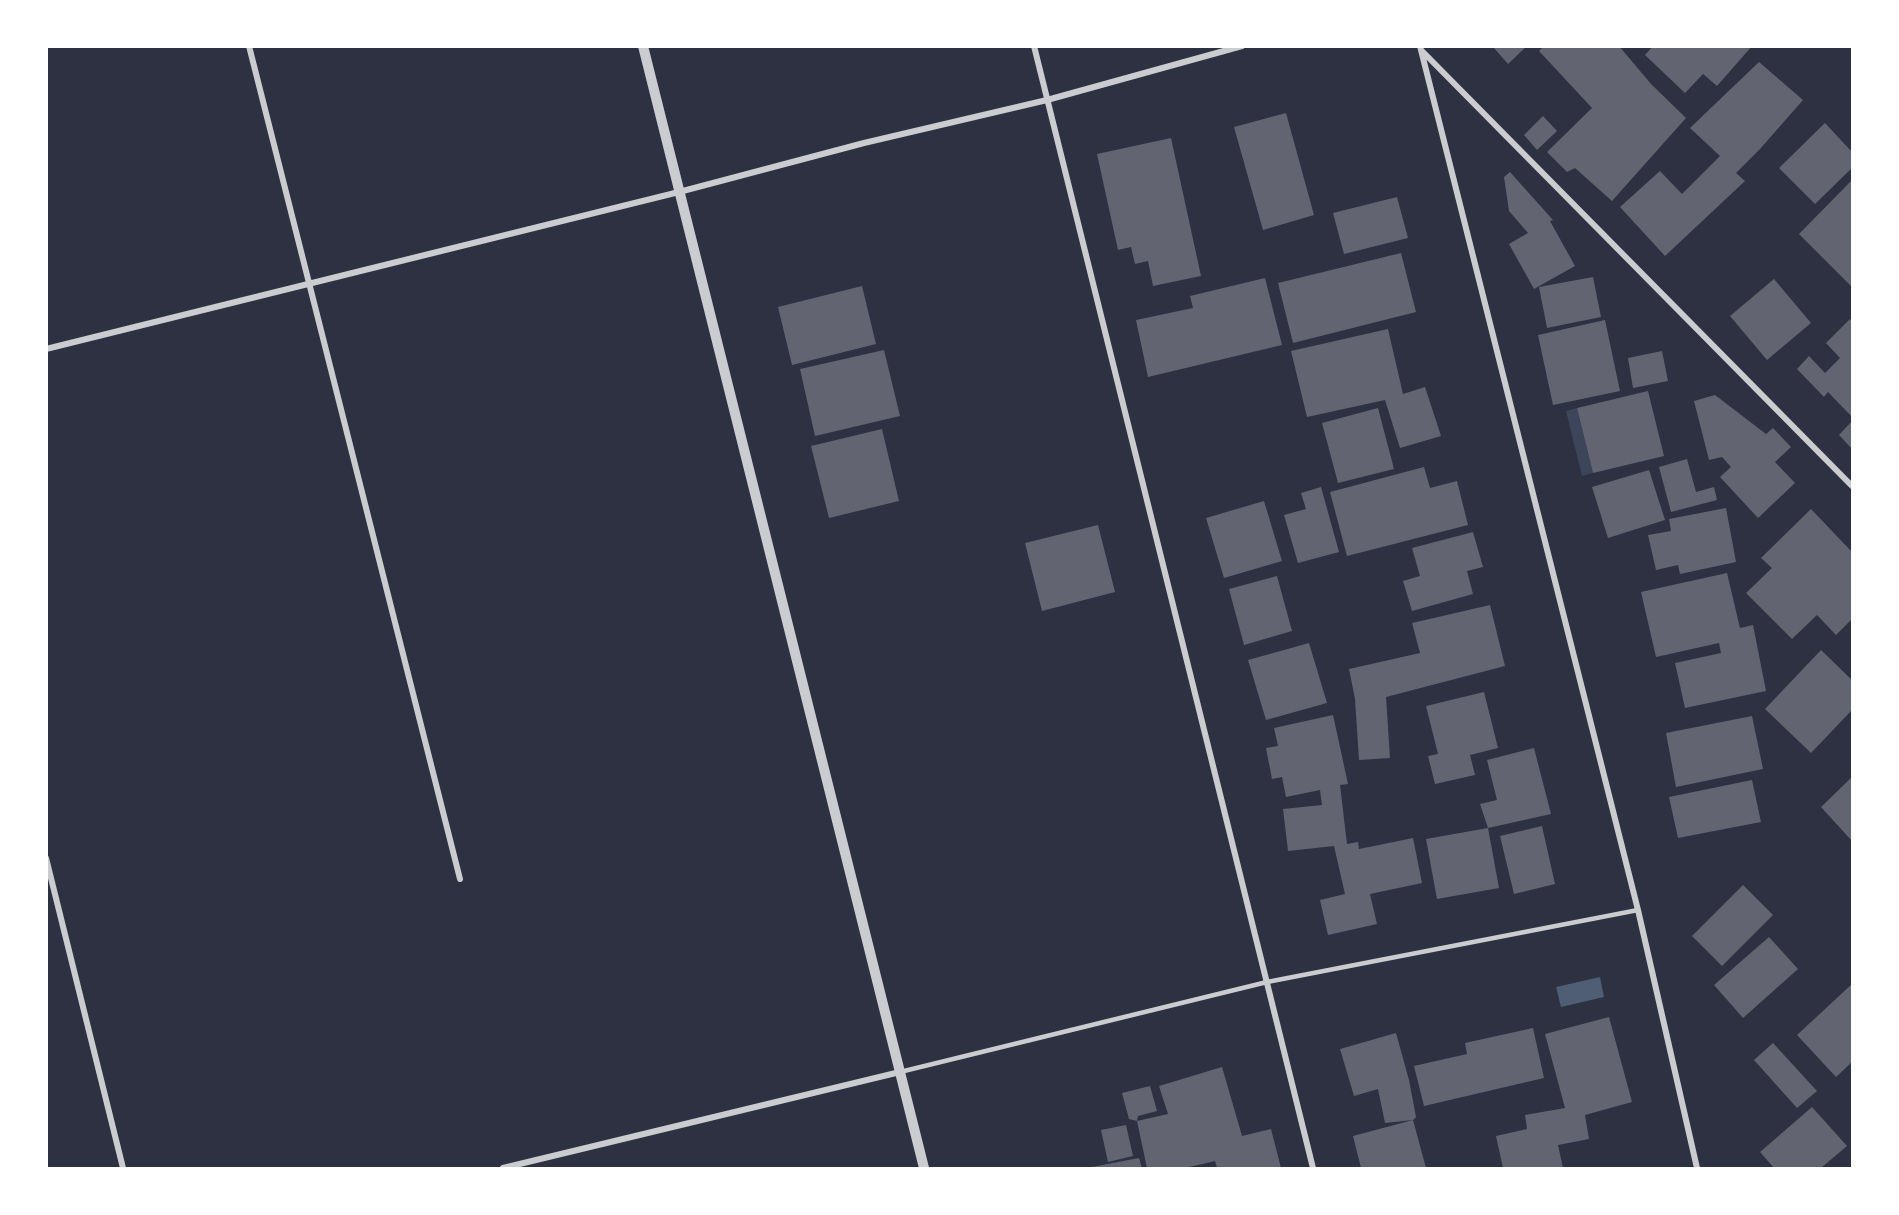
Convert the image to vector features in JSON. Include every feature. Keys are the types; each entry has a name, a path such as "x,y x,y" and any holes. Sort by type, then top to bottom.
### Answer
{"street":[{"path":"249,46 460,879"},
{"path":"643,46 924,1168"},
{"path":"1034,46 1313,1168"},
{"path":"46,349 1047,100 1242,46"},
{"path":"1421,48 1852,486"},
{"path":"1421,48 1638,910 1698,1168"},
{"path":"46,858 123,1168"},
{"path":"503,1168 526,1166 900,1071"}],"lane":[{"path":"900,1071 1267,982 1638,910"}],"shaded area":[{"path":"1577,408 1593,473 1582,476 1566,411"},
{"path":"1600,977 1604,997 1561,1007 1556,987"}],"building":[{"path":"1496,46 1527,46 1508,64 1494,48"},
{"path":"1544,46 1619,46 1651,84 1686,118 1612,201 1575,168 1567,172 1547,152 1592,108 1539,51"},
{"path":"1653,46 1752,46 1717,86 1703,74 1685,93 1645,55"},
{"path":"1759,62 1803,100 1736,173 1745,181 1665,256 1620,207 1660,171 1682,194 1720,156 1690,128"},
{"path":"1286,113 1314,215 1263,230 1234,127"},
{"path":"1543,116 1557,131 1537,150 1524,135"},
{"path":"1825,123 1852,152 1852,168 1815,204 1779,168"},
{"path":"1171,138 1201,276 1153,286 1148,261 1135,264 1131,247 1118,250 1097,154"},
{"path":"1510,172 1553,220 1550,221 1575,266 1534,289 1509,244 1528,233 1509,211 1504,177"},
{"path":"1852,180 1852,287 1799,234"},
{"path":"1397,197 1408,238 1344,254 1333,213"},
{"path":"1401,253 1416,312 1293,343 1278,283"},
{"path":"1593,277 1601,317 1547,328 1539,287"},
{"path":"1265,278 1282,345 1148,377 1136,320 1193,308 1190,296"},
{"path":"1774,279 1811,323 1767,360 1730,316"},
{"path":"862,286 876,344 792,365 778,307"},
{"path":"1850,319 1852,322 1852,417 1828,392 1824,397 1797,369 1809,356 1825,373 1840,358 1826,343"},
{"path":"1605,320 1620,391 1553,405 1538,335"},
{"path":"1388,329 1403,394 1425,387 1441,436 1400,448 1385,400 1307,417 1291,351"},
{"path":"884,350 900,416 815,436 800,369"},
{"path":"1662,351 1668,381 1633,388 1628,358"},
{"path":"1648,391 1664,456 1593,473 1577,408"},
{"path":"1715,395 1766,434 1773,428 1791,447 1775,462 1795,483 1758,518 1720,477 1731,467 1722,457 1709,460 1694,401"},
{"path":"1378,408 1394,469 1338,483 1322,423"},
{"path":"1852,421 1852,449 1839,435"},
{"path":"882,429 899,501 829,518 811,446"},
{"path":"1687,459 1696,492 1714,487 1717,500 1671,512 1659,467"},
{"path":"1424,467 1430,488 1457,481 1468,525 1347,556 1330,492"},
{"path":"1649,470 1665,520 1608,538 1592,487"},
{"path":"1321,487 1339,552 1298,563 1284,515 1306,509 1301,493"},
{"path":"1264,501 1282,561 1224,578 1206,518"},
{"path":"1726,508 1736,562 1680,574 1678,565 1656,570 1648,535 1671,531 1669,519"},
{"path":"1811,509 1852,552 1852,619 1836,635 1817,615 1792,639 1746,593 1772,568 1761,558"},
{"path":"1098,525 1115,592 1042,611 1025,543"},
{"path":"1473,532 1483,567 1467,571 1473,594 1412,611 1403,581 1420,576 1412,548"},
{"path":"1727,573 1740,628 1753,625 1766,691 1685,708 1675,663 1721,653 1719,643 1656,657 1641,592"},
{"path":"1277,576 1292,631 1244,645 1229,589"},
{"path":"1490,605 1505,666 1386,697 1390,758 1359,760 1355,699 1349,669 1420,653 1412,623"},
{"path":"1309,643 1327,703 1266,720 1248,660"},
{"path":"1821,650 1852,680 1852,710 1811,753 1765,709"},
{"path":"1484,692 1498,748 1470,755 1475,775 1435,784 1428,756 1438,754 1426,706"},
{"path":"1333,715 1348,784 1340,785 1347,844 1358,842 1359,849 1413,838 1422,883 1370,894 1377,924 1328,935 1320,900 1345,894 1334,846 1288,851 1283,809 1322,805 1320,790 1286,797 1282,777 1272,779 1266,748 1278,746 1274,728"},
{"path":"1752,716 1763,769 1676,787 1666,733"},
{"path":"1534,748 1551,814 1488,828 1480,804 1497,800 1487,760"},
{"path":"1852,777 1852,841 1821,807"},
{"path":"1752,780 1761,822 1678,838 1669,797"},
{"path":"1542,826 1555,884 1514,894 1500,836"},
{"path":"1488,828 1499,888 1437,899 1426,839"},
{"path":"1743,885 1773,915 1722,966 1692,936"},
{"path":"1769,937 1798,969 1743,1018 1714,985"},
{"path":"1852,984 1852,1062 1836,1077 1797,1035"},
{"path":"1609,1017 1632,1102 1585,1115 1589,1139 1558,1145 1563,1168 1503,1168 1496,1136 1527,1129 1525,1115 1565,1108 1545,1034"},
{"path":"1533,1028 1544,1078 1424,1106 1414,1066 1467,1054 1465,1043"},
{"path":"1396,1033 1416,1117 1413,1120 1385,1123 1378,1089 1354,1096 1340,1049"},
{"path":"1773,1043 1817,1091 1797,1108 1754,1060"},
{"path":"1222,1067 1242,1136 1271,1129 1281,1168 1217,1168 1215,1161 1185,1168 1147,1168 1137,1121 1168,1114 1159,1086"},
{"path":"1150,1086 1157,1111 1138,1116 1137,1121 1129,1119 1122,1093"},
{"path":"1812,1107 1847,1146 1821,1168 1774,1168 1760,1152"},
{"path":"1413,1120 1426,1168 1361,1168 1353,1136"},
{"path":"1126,1125 1133,1156 1108,1162 1101,1130"},
{"path":"1139,1158 1142,1168 1092,1168 1092,1167"}]}
